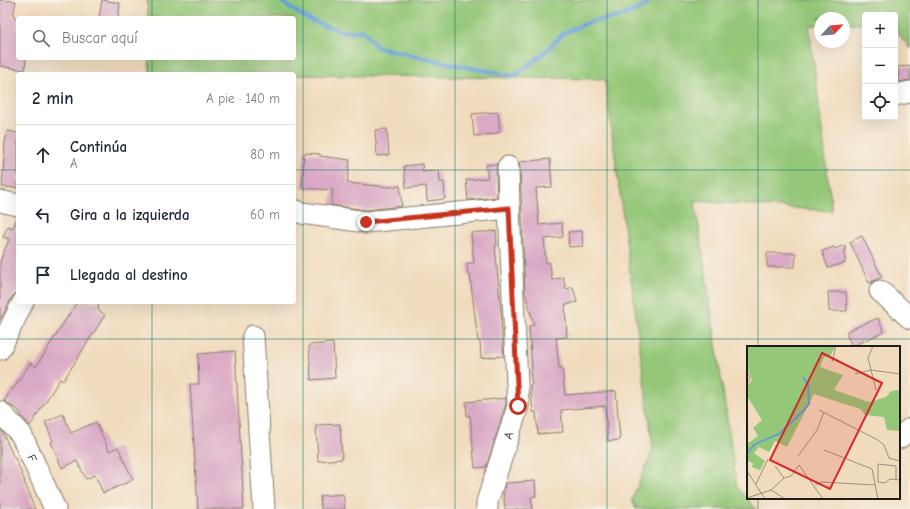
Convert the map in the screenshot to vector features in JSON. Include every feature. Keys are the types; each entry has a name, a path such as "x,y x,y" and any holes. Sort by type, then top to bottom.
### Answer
{"street":[{"path":"898,94 910,92"},
{"name":"A","path":"487,509 487,502 518,406 508,167"},
{"path":"0,201 16,204"},
{"path":"296,211 302,213 366,222 509,208"},
{"path":"880,291 910,318"},
{"path":"0,349 22,304"},
{"path":"253,336 264,509"},
{"name":"F","path":"0,412 21,434 55,509"},
{"path":"900,437 910,429"}],"green space":[{"path":"147,0 910,0 910,49 898,33 898,12 862,12 862,24 850,24 850,12 814,12 814,25 809,25 832,211 695,201 737,487 756,509 636,509 632,499 653,449 605,79 296,75 296,72 150,72 149,60 296,60 296,16 148,16"}],"building":[{"path":"0,0 16,1 13,17 16,18 16,60 26,60 25,70 0,66"},
{"path":"102,0 120,3 118,16 99,16"},
{"path":"910,66 910,80 899,82 898,67"},
{"path":"498,112 500,132 495,134 474,136 472,114"},
{"path":"387,129 389,155 377,156 375,130"},
{"path":"7,131 16,133 16,188 2,187"},
{"path":"304,153 320,154 320,156 350,160 347,183 389,187 400,186 402,206 366,210 331,205 333,190 302,188"},
{"path":"550,159 552,187 536,188 539,225 562,223 563,237 544,239 546,263 550,263 552,280 563,277 566,289 573,287 577,302 565,305 567,337 556,338 559,368 562,367 565,395 616,391 620,440 608,441 605,406 561,410 563,432 538,434 536,412 533,412 530,385 532,385 530,370 532,370 529,326 534,325 525,293 519,162"},
{"path":"422,164 423,172 439,171 440,182 444,182 445,199 427,201 426,186 406,188 404,166"},
{"path":"497,164 497,197 468,200 466,180 488,178 486,165"},
{"path":"16,220 16,293 12,297 0,320 0,262 9,239 3,237 8,226 13,228"},
{"path":"496,231 497,246 495,246 504,356 481,358 480,341 478,341 470,275 468,275 467,263 474,263 471,233"},
{"path":"582,231 583,246 569,247 568,232"},
{"path":"862,236 882,277 869,283 850,242"},
{"path":"845,245 845,263 828,268 822,251 834,247 835,249"},
{"path":"767,253 796,253 795,267 767,267"},
{"path":"828,292 846,292 847,311 829,311"},
{"path":"76,304 99,304 98,310 105,315 63,381 60,379 30,426 19,411 4,401 30,363 36,367"},
{"path":"878,318 884,332 852,346 847,336 847,331"},
{"path":"333,343 335,378 311,380 309,345"},
{"path":"235,351 244,509 198,509 190,384 199,384 198,354"},
{"path":"506,398 506,404 495,439 493,440 494,443 486,467 475,468 470,416 467,416 466,402"},
{"path":"63,414 71,433 96,422 109,451 118,447 133,480 103,493 95,475 86,479 77,461 62,468 51,442 53,441 45,422"},
{"path":"340,424 342,459 318,461 316,425"},
{"path":"0,429 15,458 35,509 0,509"},
{"path":"535,481 536,496 531,497 533,509 505,509 503,491 506,483"},
{"path":"343,494 345,509 321,509 320,496"}],"waterway":[{"path":"279,0 307,19 343,32 364,31 377,47 446,63 514,76 543,54 564,33 590,22 623,16 646,5 651,0"}],"route":[{"path":"366,222 509,208 518,406"}]}
